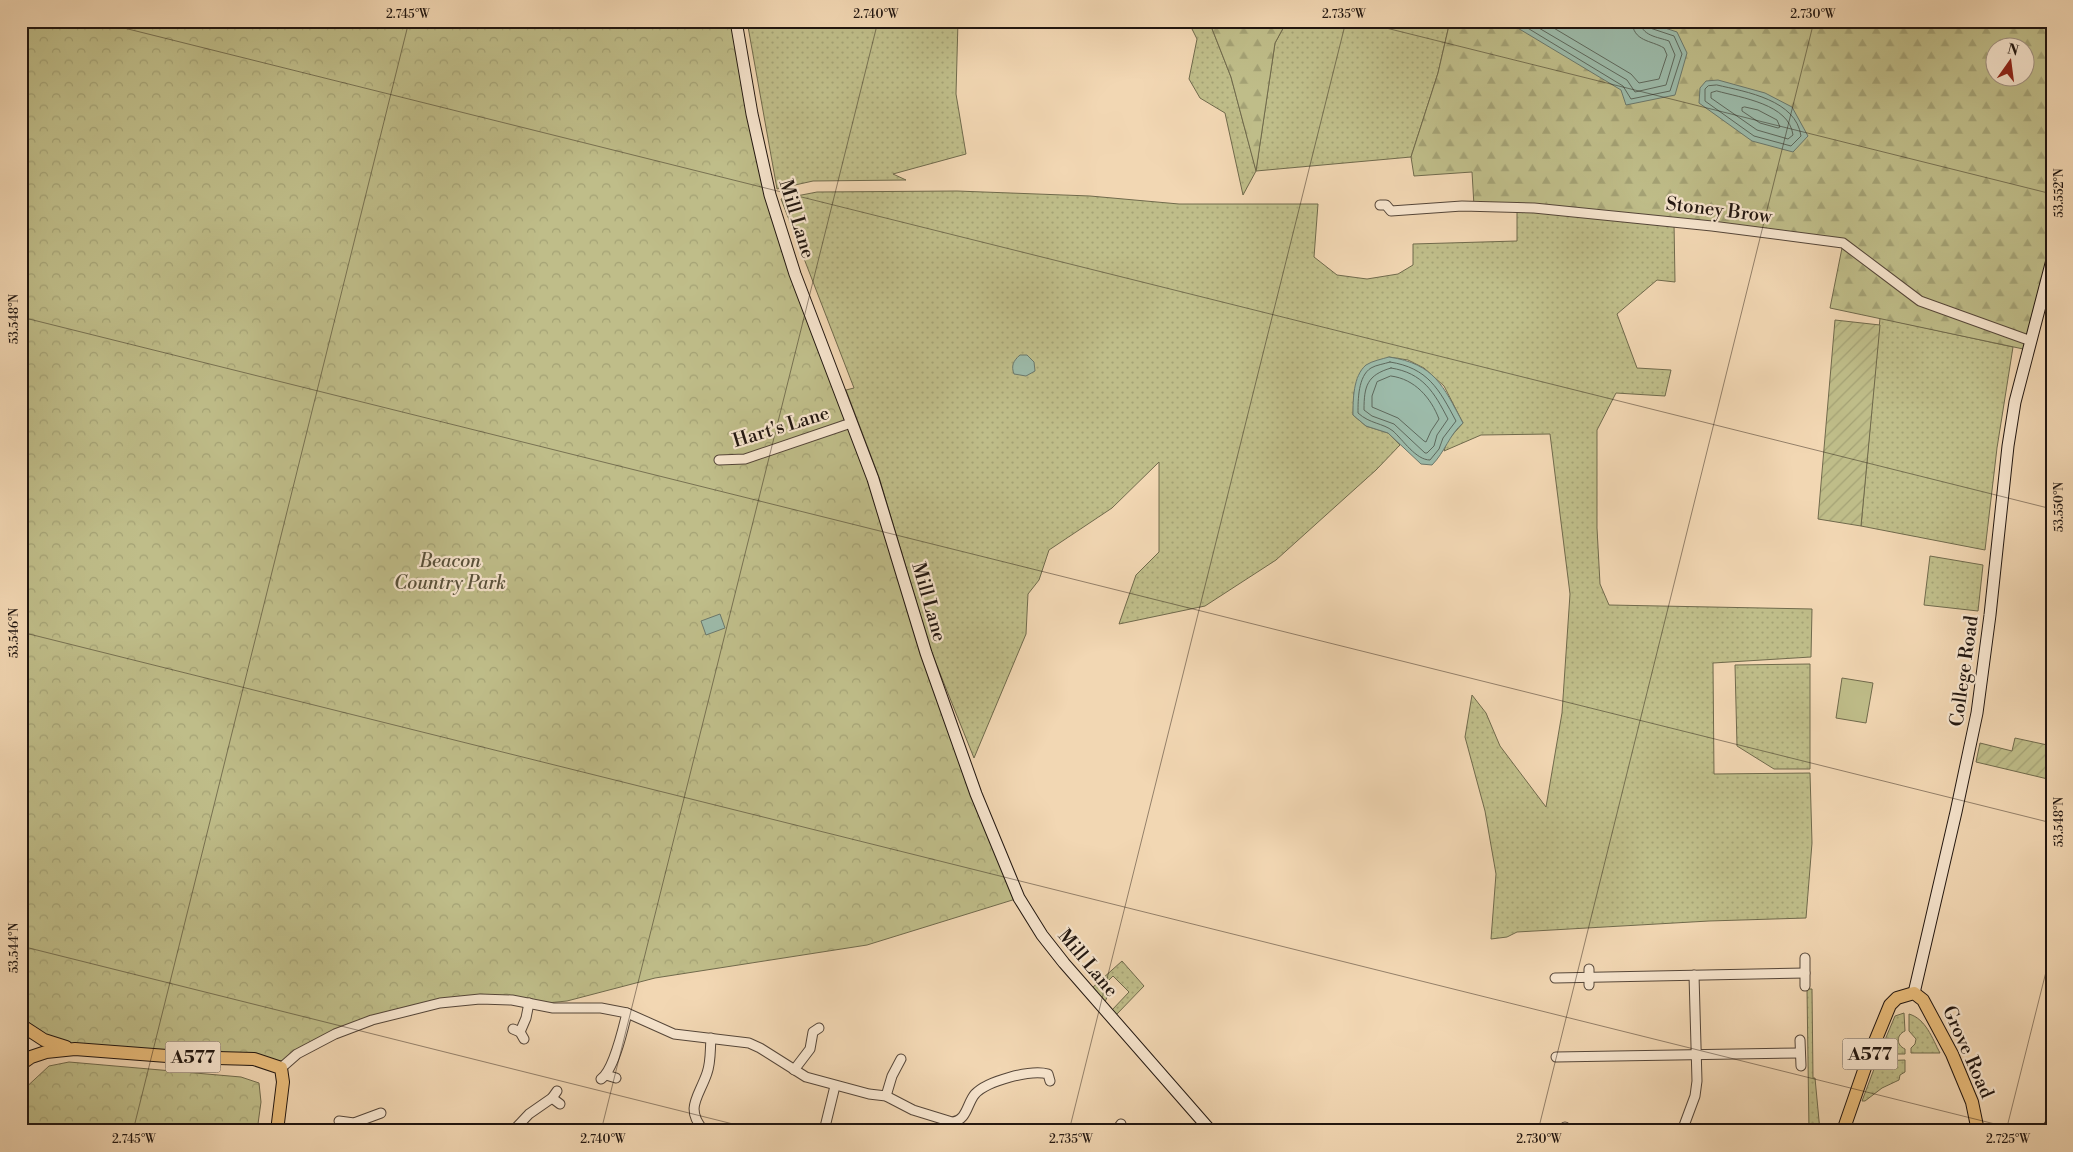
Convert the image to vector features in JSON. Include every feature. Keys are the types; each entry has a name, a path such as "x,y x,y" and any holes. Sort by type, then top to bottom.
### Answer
{"main road":[{"name":"A577","path":"1844,1131 1869,1056 1890,1005 1897,998 1914,993"},
{"name":"Grove Road","path":"1914,993 1923,1000 1952,1054 1972,1102 1978,1131"},
{"name":"A577","path":"21,1025 44,1040 75,1049"},
{"name":"A577","path":"21,1064 46,1052 75,1049 170,1056 254,1059 280,1068"},
{"path":"277,1131 283,1082 280,1068"}],"street":[{"name":"Mill Lane","path":"736,21 752,114 770,195 795,274 873,479 926,654 976,794 1019,898 1042,935 1064,963 1211,1131"},
{"name":"Stoney Brow","path":"1380,205 1386,205 1391,210 1462,206 1534,208 1712,226 1843,243 1920,301 2030,346"},
{"path":"2030,346 2052,260"},
{"name":"College Road","path":"1914,993 1977,712 1989,626 2008,446 2015,402 2030,346"},
{"name":"Hart's Lane","path":"719,460 745,459 851,423"},
{"path":"1805,958 1806,986"},
{"path":"1555,978 1805,973"},
{"path":"1682,1131 1695,1096 1697,1081 1694,975"},
{"path":"280,1068 297,1054 335,1034 372,1020 440,1003 480,999 512,1000 553,1008 601,1008 627,1013 674,1034 749,1043 806,1077 835,1086 886,1096 913,1110 952,1122 958,1122 963,1118 974,1095 983,1087 1000,1080 1041,1072 1049,1077 1055,1067"},
{"path":"519,1033 526,1018 529,1003"},
{"path":"616,1078 604,1077 620,1043 627,1013"},
{"path":"794,1070 810,1049 813,1032 819,1027"},
{"path":"704,1131 695,1119 694,1105 707,1073 710,1059 710,1038"},
{"path":"1800,1040 1801,1066"},
{"path":"1556,1057 1800,1053"},
{"path":"886,1096 892,1076 902,1059"},
{"path":"824,1131 835,1086"},
{"path":"513,1131 529,1114 554,1095 560,1104"},
{"path":"339,1121 354,1127 381,1113"},
{"path":"2045,1131 2052,1121"}],"green space":[{"name":"Beacon Country Park","path":"21,21 737,21 770,195 873,479 926,653 1019,898 867,945 655,978 567,1001 537,1004 440,1003 335,1034 281,1068 75,1049 21,1025"},
{"path":"747,21 958,21 956,94 966,154 893,174 906,180 813,181 777,189"},
{"path":"1188,21 1209,21 1231,77 1256,170 1275,43 1287,21 1450,21 1438,73 1411,157 1256,171 1243,195 1225,113 1200,98 1189,79 1197,39"},
{"path":"1209,21 1287,21 1275,43 1256,171 1231,77"},
{"path":"1450,21 2052,21 2052,260 2028,350 1830,308 1843,243 1474,206 1472,172 1414,176 1411,157 1438,73"},
{"path":"957,191 1090,196 1179,204 1318,204 1314,257 1337,275 1367,279 1398,274 1413,265 1413,244 1517,241 1517,207 1674,222 1675,282 1657,280 1617,314 1637,368 1671,370 1665,396 1616,393 1597,430 1597,528 1600,584 1609,605 1812,609 1811,657 1713,663 1714,774 1810,773 1812,843 1806,918 1709,921 1517,932 1507,937 1491,939 1496,874 1485,811 1465,737 1472,695 1486,713 1500,746 1546,807 1562,713 1570,594 1550,434 1481,435 1444,451 1447,441 1463,423 1444,386 1424,368 1408,360 1389,357 1360,374 1354,393 1353,415 1366,426 1388,433 1400,445 1376,470 1276,560 1205,606 1119,624 1136,575 1159,552 1159,462 1112,508 1049,550 1039,580 1028,594 1026,634 974,758 931,651 879,477 846,390 854,388 781,199 817,192"},
{"path":"1880,318 2013,347 1997,448 1985,550 1861,526"},
{"path":"1835,320 1880,325 1861,526 1818,519"},
{"path":"1930,556 1983,565 1978,611 1924,605"},
{"path":"1810,664 1810,769 1774,769 1737,746 1735,665"},
{"path":"1842,678 1873,683 1866,723 1836,718"},
{"path":"2015,738 2052,746 2052,780 1976,762 1980,743 2012,751"},
{"path":"1122,961 1144,986 1116,1015 1112,1010 1129,992 1113,976 1105,984 1107,990 1104,992 1107,997 1105,1002 1092,988"},
{"path":"1807,989 1812,989 1813,1078 1815,1078 1820,1131 1809,1131"},
{"path":"1904,1013 1905,1031 1898,1040 1905,1049 1905,1054 1879,1054 1895,1016"},
{"path":"1909,1014 1915,1016 1924,1025 1940,1053 1911,1053 1911,1048 1915,1044 1916,1039 1909,1031"},
{"path":"1905,1060 1905,1072 1900,1075 1899,1080 1862,1101 1877,1061"},
{"path":"69,1062 241,1077 259,1083 261,1102 257,1131 21,1131 21,1092 49,1066"}],"water":[{"path":"1511,21 1644,21 1677,32 1687,53 1675,95 1626,105 1621,90 1511,24"},
{"path":"1718,80 1765,93 1792,107 1808,136 1793,152 1752,141 1699,103 1700,88 1706,81"},
{"path":"1020,355 1027,355 1034,362 1035,371 1026,376 1014,374 1013,364"},
{"path":"1389,357 1405,360 1417,365 1436,379 1463,423 1432,465 1421,464 1388,433 1366,426 1353,415 1353,402 1358,375 1366,365"},
{"path":"720,614 725,628 706,635 701,621"}]}
